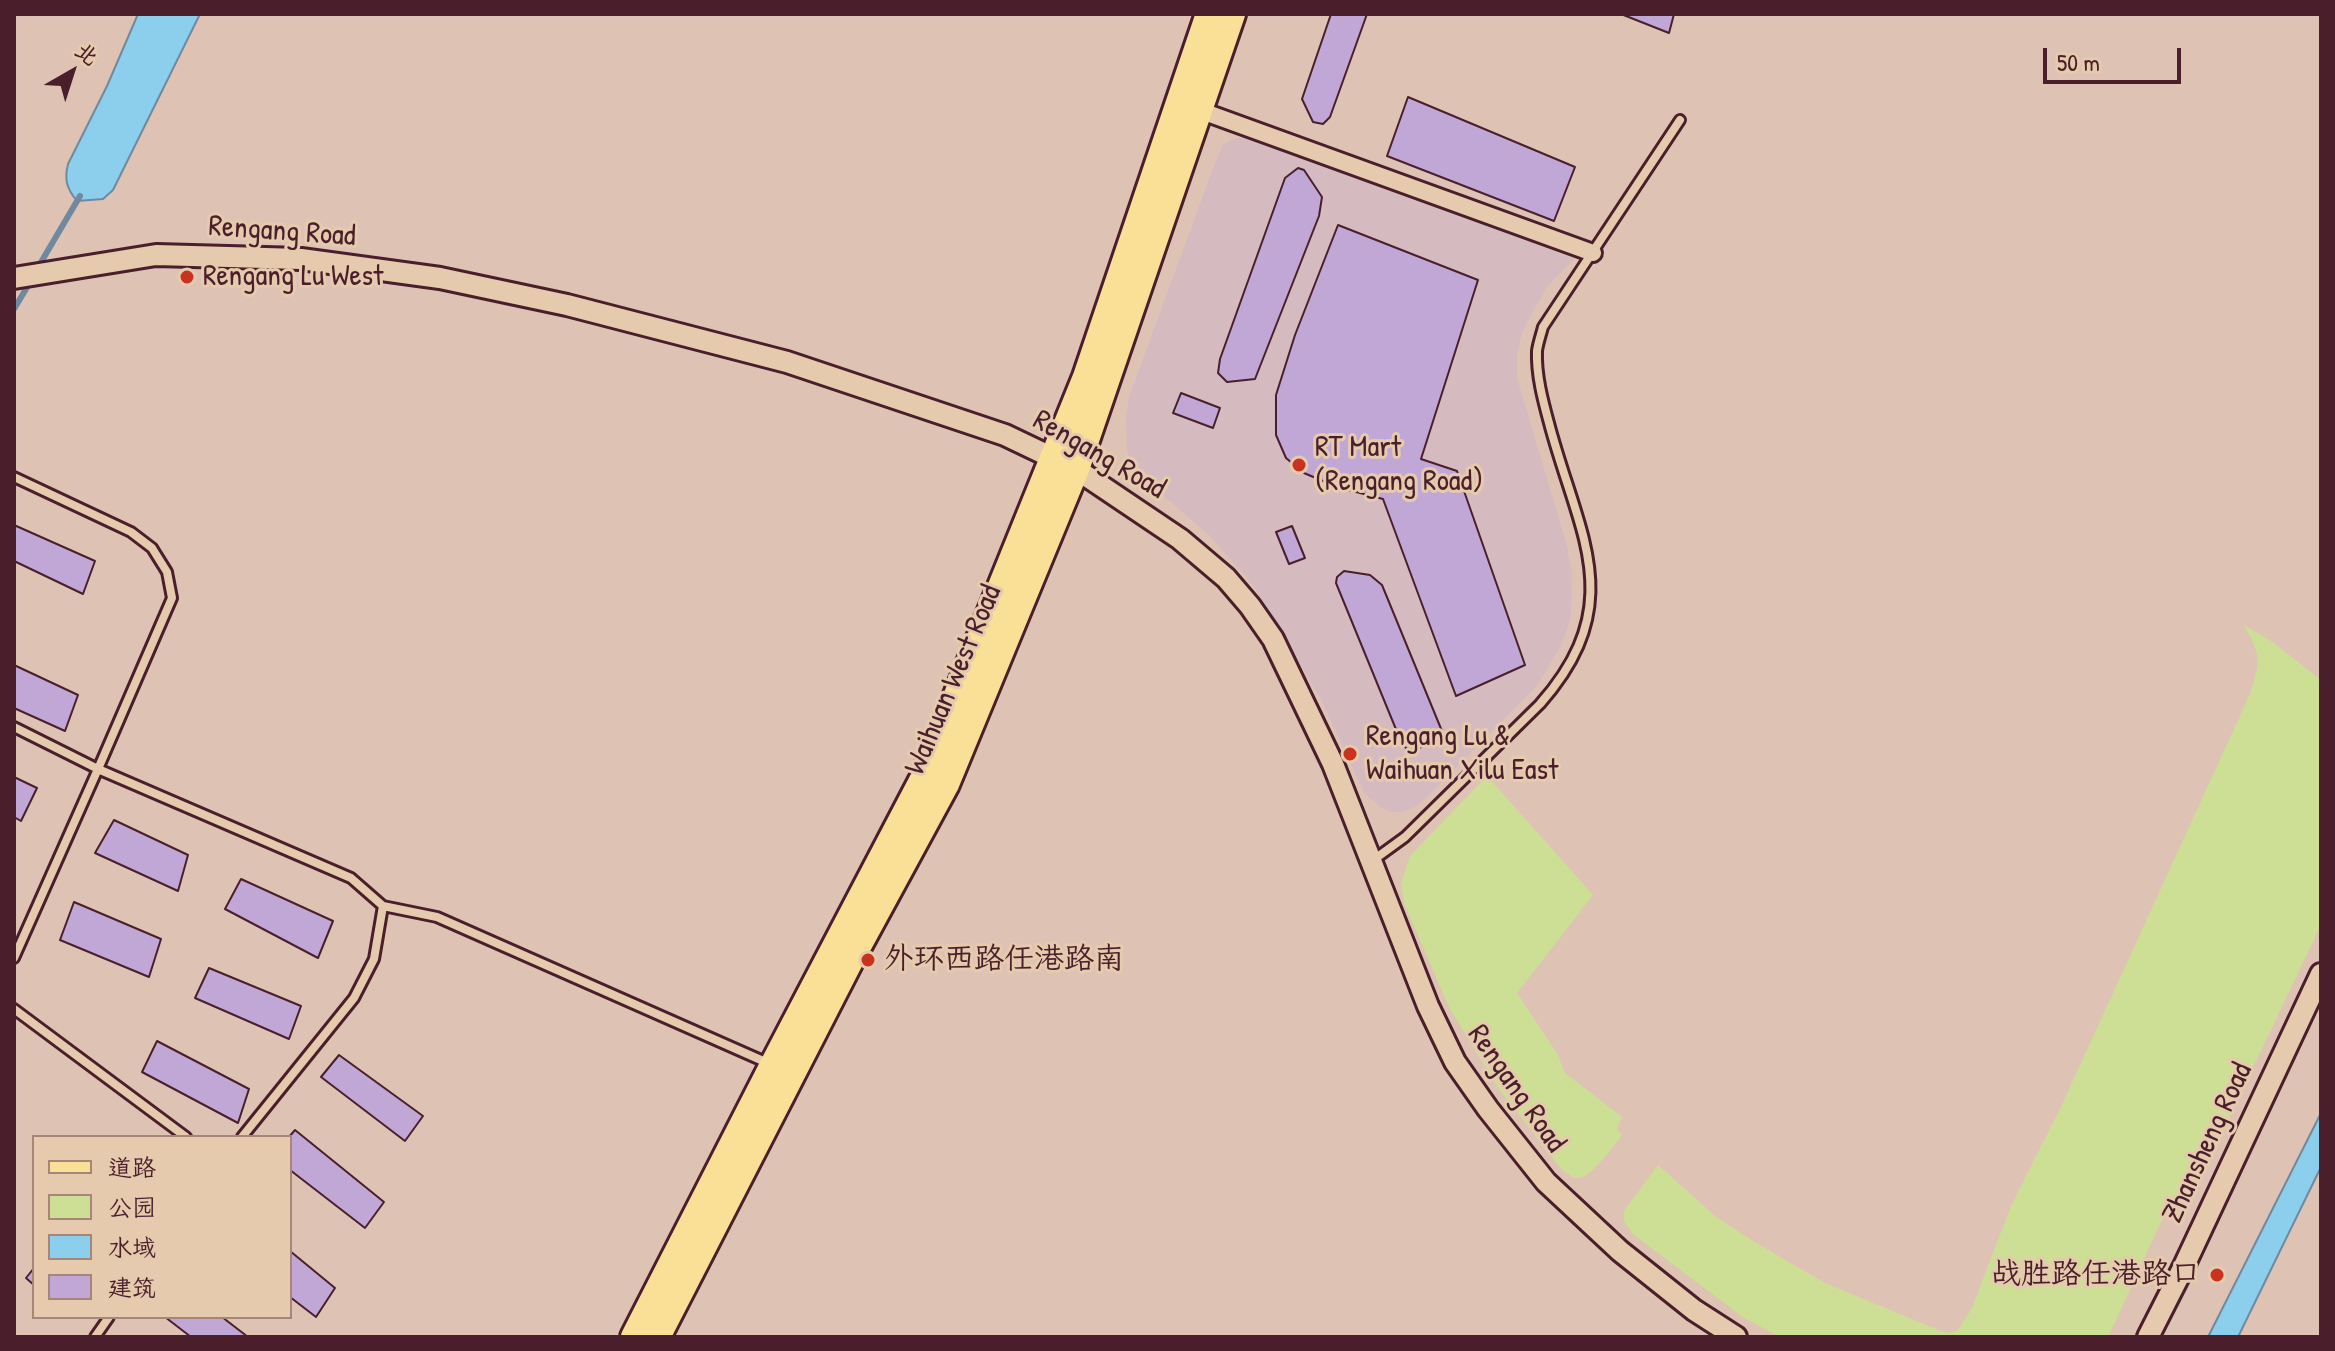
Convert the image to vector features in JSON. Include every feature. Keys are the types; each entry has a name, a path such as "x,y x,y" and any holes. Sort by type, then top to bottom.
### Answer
{"main road":[{"name":"Waihuan West Road","path":"634,1337 923,779 1065,463 1086,377 1209,14"},
{"name":"Waihuan West Road","path":"657,1337 851,959 946,784 1199,110 1232,14"}],"street":[{"path":"1199,110 1593,253"},
{"name":"Rengang Road","path":"14,278 156,255 301,259 440,278 567,305 787,362 1005,435 1065,463 1180,539 1226,578 1250,606 1273,639 1328,752 1428,1006 1455,1062 1546,1182 1620,1251 1694,1310 1736,1337"},
{"name":"Zhansheng Road","path":"2148,1337 2321,974"}],"lane":[{"path":"1371,862 1405,837 1540,704 1558,684 1581,642 1592,582 1588,554 1543,400 1537,349 1543,327 1680,120"},
{"path":"14,477 131,532 152,548 167,572 172,598 14,958"},
{"path":"14,727 98,769 351,878 383,906 437,917 773,1065"},
{"path":"244,1135 354,998 374,959 383,906"},
{"path":"14,1009 183,1135"},
{"path":"95,1337 108,1319"}],"shaded area":[{"path":"1250,137 1271,142 1574,259 1547,287 1522,333 1517,354 1517,378 1566,542 1572,572 1571,617 1562,644 1537,686 1423,801 1401,812 1381,808 1364,793 1321,699 1253,585 1208,534 1140,476 1127,452 1129,397 1215,163 1223,145 1233,139"}],"green space":[{"path":"2244,625 2271,641 2321,680 2321,925 2214,1149 2160,1224 2108,1337 1780,1337 1744,1318 1633,1234 1624,1221 1624,1211 1658,1165 1715,1216 1825,1283 1947,1333 1958,1330 1972,1308 2011,1206 2060,1109 2250,694 2258,658"},
{"path":"1487,776 1593,895 1517,993 1558,1055 1565,1073 1622,1117 1617,1130 1622,1135 1601,1162 1581,1177 1575,1178 1563,1171 1499,1089 1449,1007 1404,903 1401,883 1410,856"}],"water":[{"path":"138,14 200,14 113,190 103,199 77,201 67,184 68,164"},
{"path":"2321,1113 2321,1167 2238,1337 2208,1337"}],"building":[{"path":"1331,14 1367,14 1330,117 1323,124 1313,122 1302,99"},
{"path":"1621,14 1674,14 1669,33"},
{"path":"1408,97 1575,167 1554,221 1387,156"},
{"path":"1298,168 1304,170 1322,197 1319,216 1255,379 1227,382 1218,373 1220,359 1285,178"},
{"path":"1338,225 1478,280 1421,459 1457,471 1525,665 1456,696 1383,499 1337,487 1304,473 1286,458 1276,435 1276,395 1295,335"},
{"path":"1181,393 1220,408 1213,428 1173,413"},
{"path":"14,525 95,561 83,594 14,561"},
{"path":"1292,526 1305,558 1289,564 1276,532"},
{"path":"1344,571 1370,575 1382,585 1444,736 1417,749 1408,750 1402,744 1336,583 1337,577"},
{"path":"14,665 78,695 65,731 14,708"},
{"path":"14,777 37,788 21,821 14,817"},
{"path":"114,820 188,855 178,891 95,853"},
{"path":"241,879 333,921 318,958 225,909"},
{"path":"74,902 161,939 149,977 60,940"},
{"path":"209,968 301,1006 289,1039 195,998"},
{"path":"157,1041 249,1089 238,1123 142,1072"},
{"path":"339,1055 423,1116 405,1141 321,1077"},
{"path":"295,1130 384,1202 365,1228 292,1172 291,1135"},
{"path":"292,1253 335,1288 316,1317 292,1299"},
{"path":"168,1319 225,1319 248,1337 191,1337"}],"waterway":[{"path":"37,269 80,196"},
{"path":"14,309 32,279"}],"place":[{"name":"Rengang Lu West","path":"187,277"},
{"name":"RT Mart (Rengang Road)","path":"1299,465"},
{"name":"Rengang Lu & Waihuan Xilu East","path":"1350,754"},
{"name":"外环西路任港路南","path":"868,960"},
{"name":"战胜路任港路口","path":"2217,1275"}]}
